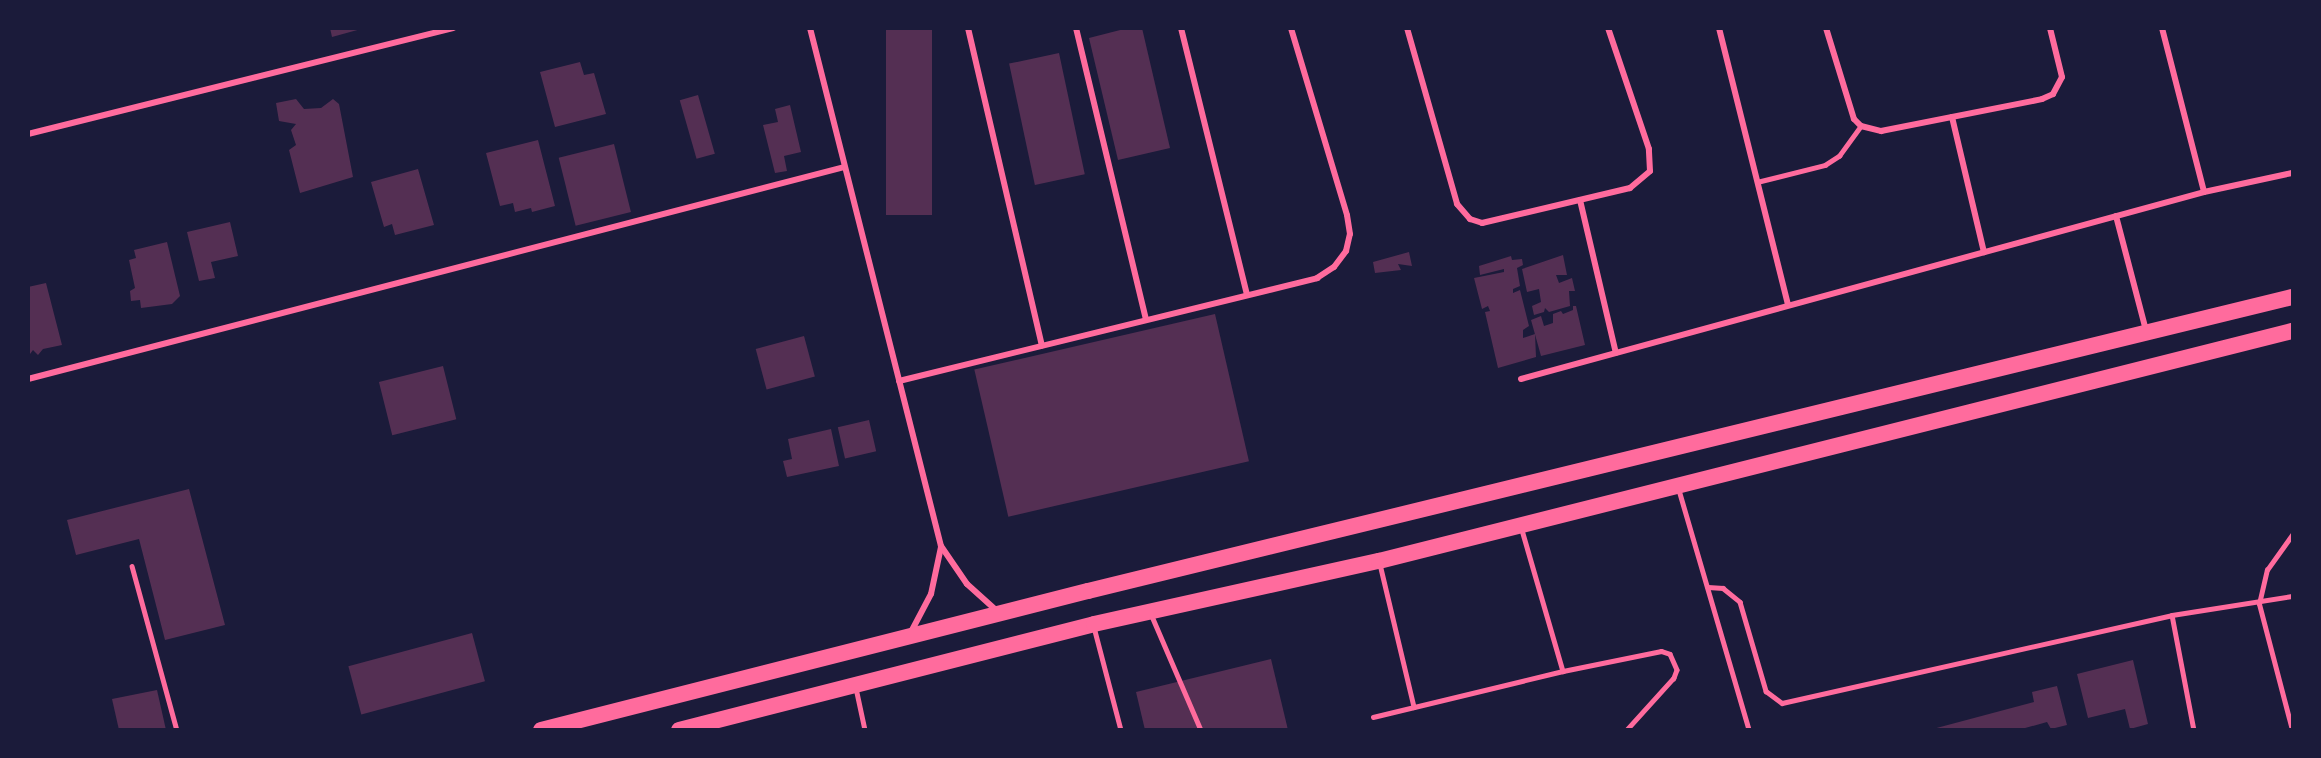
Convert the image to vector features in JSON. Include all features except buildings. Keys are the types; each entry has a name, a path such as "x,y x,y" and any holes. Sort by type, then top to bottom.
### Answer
{"highway":[{"path":"541,729 1001,613 2292,297"},
{"path":"679,729 1094,624 1379,561 2292,331"}],"street":[{"path":"28,134 453,28"},
{"path":"810,28 941,546 967,584 1001,613"},
{"path":"968,28 1042,346"},
{"path":"1076,28 1146,319"},
{"path":"1181,28 1247,295"},
{"path":"899,381 1317,278 1334,267 1346,251 1350,234 1291,28"},
{"path":"1407,28 1461,211 1470,219 1493,222 1642,182 1652,159 1608,28"},
{"path":"1719,28 1788,305"},
{"path":"1826,28 1850,109 1861,126 1881,131 2053,94 2062,77 2050,28"},
{"path":"2162,28 2204,192"},
{"path":"1952,117 1984,252"},
{"path":"28,379 844,167"},
{"path":"1521,379 2204,192 2292,173"},
{"path":"1580,200 1616,353"},
{"path":"2116,216 2146,331"},
{"path":"908,637 932,594 941,546"}],"lane":[{"path":"1757,182 1825,165 1839,156 1861,126"},
{"path":"1677,486 1749,729"},
{"path":"1521,525 1563,671"},
{"path":"2292,535 2266,570 2259,604 2292,729"},
{"path":"1379,561 1414,707"},
{"path":"132,566 177,729"},
{"path":"1708,587 1723,588 1740,602 1766,692 1782,703 2172,615 2259,604 2292,596"},
{"path":"1150,612 1201,729"},
{"path":"2172,615 2194,729"},
{"path":"1094,624 1121,729"},
{"path":"1373,717 1563,671 1653,652 1670,654 1677,670 1674,678 1627,729"},
{"path":"855,685 865,729"}]}
